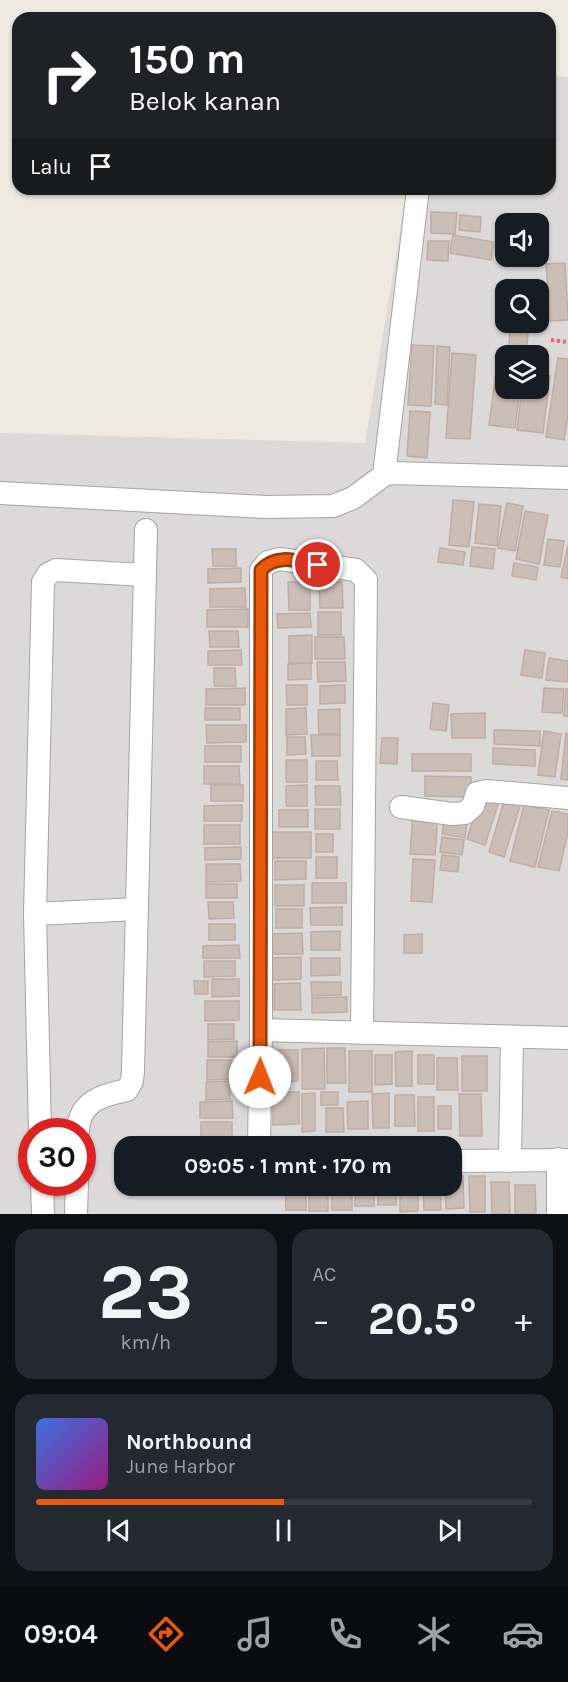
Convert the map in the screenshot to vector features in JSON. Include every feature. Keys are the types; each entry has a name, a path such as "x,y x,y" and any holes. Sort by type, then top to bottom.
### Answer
{"street":[{"path":"384,475 417,195"},
{"path":"0,493 266,507 333,506 353,498 384,475 398,472 568,478"},
{"path":"82,1118 91,1102 103,1095 127,1090 132,1081 146,530"},
{"path":"259,1136 261,570 268,562 280,559 356,570 366,580 362,1033"},
{"path":"40,1118 35,914 43,582 48,574 56,570 144,575"},
{"path":"400,807 452,814 465,813 473,806 477,793 487,791 568,798"},
{"path":"35,914 137,909"},
{"path":"261,1030 568,1038"},
{"path":"510,1161 512,1037"},
{"path":"462,1161 563,1160 558,1214"},
{"path":"42,1196 43,1214"},
{"path":"76,1214 77,1196"}],"path":[{"path":"551,340 568,342"}],"shaded area":[{"path":"556,76 568,77 568,1214 0,1214 0,433 365,443 406,195 556,195"}],"building":[{"path":"431,212 457,213 455,234 431,233"},
{"path":"460,215 481,217 480,232 459,230"},
{"path":"453,235 494,242 491,260 450,253"},
{"path":"428,241 449,241 448,261 427,260"},
{"path":"565,263 568,320 550,321 549,279 547,279 546,267 549,267 549,264"},
{"path":"510,333 528,333 527,345 509,345"},
{"path":"412,345 434,346 431,406 408,405"},
{"path":"437,346 450,347 447,405 435,404"},
{"path":"452,353 476,355 470,439 446,438"},
{"path":"558,358 568,359 568,415 564,440 546,437"},
{"path":"495,380 495,399 519,399 515,428 489,425"},
{"path":"521,399 547,399 543,433 517,430"},
{"path":"410,411 430,412 427,458 407,456"},
{"path":"453,500 474,502 469,547 449,545"},
{"path":"507,503 523,506 515,551 498,548"},
{"path":"479,504 501,506 497,546 475,543"},
{"path":"525,511 548,515 539,564 516,559"},
{"path":"548,539 564,541 560,567 544,565"},
{"path":"568,545 568,579 561,577"},
{"path":"472,547 495,549 493,569 470,566"},
{"path":"440,548 465,552 463,565 438,562"},
{"path":"212,549 236,549 236,566 213,566"},
{"path":"514,563 538,567 536,580 512,576"},
{"path":"241,568 241,582 208,583 208,569"},
{"path":"310,581 310,610 289,610 288,582"},
{"path":"319,582 342,582 343,608 320,608"},
{"path":"245,588 246,607 210,607 210,589"},
{"path":"248,609 248,627 207,627 207,610"},
{"path":"318,612 341,612 341,635 318,635"},
{"path":"310,613 311,627 278,628 277,614"},
{"path":"209,631 238,631 239,647 210,647"},
{"path":"312,635 312,663 289,663 289,636"},
{"path":"315,637 344,637 345,659 315,659"},
{"path":"241,650 242,665 208,665 208,651"},
{"path":"525,650 545,653 542,678 521,675"},
{"path":"549,658 568,661 568,682 546,680"},
{"path":"317,662 345,662 346,681 318,682"},
{"path":"311,663 311,679 288,680 288,664"},
{"path":"214,668 235,668 236,686 214,686"},
{"path":"286,685 307,685 307,705 287,705"},
{"path":"345,685 345,703 320,704 320,686"},
{"path":"245,688 245,705 206,705 206,689"},
{"path":"544,688 564,689 562,713 542,712"},
{"path":"566,689 568,689 568,716 564,716"},
{"path":"433,703 449,705 446,731 430,729"},
{"path":"205,708 240,708 240,720 205,720"},
{"path":"306,708 307,734 286,735 286,709"},
{"path":"340,709 340,734 319,734 318,710"},
{"path":"485,713 485,738 452,738 451,714"},
{"path":"206,725 246,725 246,742 207,743"},
{"path":"494,730 540,731 540,746 494,744"},
{"path":"544,731 561,734 555,777 538,775"},
{"path":"566,733 568,734 568,780 561,779"},
{"path":"311,735 340,735 340,756 312,756"},
{"path":"287,737 305,737 306,754 287,755"},
{"path":"382,738 398,738 397,764 380,763"},
{"path":"205,746 241,746 241,762 205,762"},
{"path":"493,748 535,750 535,766 493,764"},
{"path":"412,754 471,754 471,771 412,771"},
{"path":"286,760 307,760 307,782 286,782"},
{"path":"316,761 337,761 338,780 316,780"},
{"path":"204,766 239,766 240,784 204,784"},
{"path":"425,776 471,777 471,797 425,796"},
{"path":"211,785 243,785 243,801 211,801"},
{"path":"307,785 307,806 286,806 286,786"},
{"path":"315,786 340,786 341,805 316,805"},
{"path":"481,796 499,801 485,845 467,839"},
{"path":"505,798 521,803 504,857 489,852"},
{"path":"242,805 242,821 204,821 204,806"},
{"path":"524,805 549,810 535,867 510,861"},
{"path":"315,809 340,809 340,829 315,829"},
{"path":"279,810 308,810 308,827 279,827"},
{"path":"413,811 438,812 435,855 410,854"},
{"path":"552,811 568,814 568,832 559,871 538,867"},
{"path":"445,818 467,821 465,838 442,834"},
{"path":"204,825 240,825 240,844 204,844"},
{"path":"272,832 311,832 311,858 272,858"},
{"path":"316,834 333,834 333,852 316,852"},
{"path":"442,837 464,840 462,855 440,852"},
{"path":"241,847 241,859 205,860 205,848"},
{"path":"442,855 459,857 458,872 440,870"},
{"path":"316,857 337,857 337,878 316,878"},
{"path":"413,859 435,860 432,902 411,901"},
{"path":"275,861 306,861 306,879 275,880"},
{"path":"206,864 240,864 241,881 206,882"},
{"path":"312,883 346,883 346,903 312,903"},
{"path":"206,884 237,884 237,898 206,898"},
{"path":"275,885 304,885 304,906 275,906"},
{"path":"208,902 233,902 234,918 209,919"},
{"path":"342,907 342,925 311,925 310,908"},
{"path":"276,909 302,909 302,928 276,928"},
{"path":"209,924 235,924 235,940 209,940"},
{"path":"340,931 340,950 311,950 311,932"},
{"path":"302,933 303,954 273,954 272,934"},
{"path":"422,934 422,953 404,953 404,935"},
{"path":"239,945 240,958 203,958 203,946"},
{"path":"301,957 301,979 273,980 272,958"},
{"path":"311,958 340,958 340,975 311,976"},
{"path":"204,961 235,961 235,976 204,977"},
{"path":"212,979 239,979 239,996 212,997"},
{"path":"194,981 208,981 208,994 195,994"},
{"path":"311,982 341,982 341,995 312,996"},
{"path":"300,983 301,1010 274,1010 274,984"},
{"path":"347,997 347,1012 312,1013 312,998"},
{"path":"205,1001 239,1001 239,1020 205,1021"},
{"path":"208,1024 234,1024 234,1039 208,1040"},
{"path":"237,1041 237,1057 208,1057 208,1042"},
{"path":"324,1048 325,1089 302,1089 302,1049"},
{"path":"327,1048 345,1048 346,1083 327,1083"},
{"path":"270,1050 298,1050 298,1081 270,1082"},
{"path":"349,1051 372,1051 372,1092 349,1092"},
{"path":"412,1051 412,1086 396,1086 395,1052"},
{"path":"375,1055 392,1055 392,1084 375,1085"},
{"path":"418,1055 434,1055 434,1084 418,1084"},
{"path":"462,1056 487,1056 487,1091 462,1091"},
{"path":"437,1058 457,1058 458,1090 437,1090"},
{"path":"207,1060 232,1060 232,1079 207,1080"},
{"path":"229,1081 230,1099 206,1100 206,1082"},
{"path":"273,1092 299,1092 299,1124 273,1125"},
{"path":"321,1092 338,1092 338,1105 321,1105"},
{"path":"315,1093 315,1131 302,1132 302,1094"},
{"path":"389,1093 389,1128 373,1128 372,1094"},
{"path":"459,1094 481,1094 482,1136 460,1136"},
{"path":"395,1095 414,1095 415,1126 395,1126"},
{"path":"418,1097 434,1097 434,1131 418,1131"},
{"path":"232,1101 233,1118 200,1118 200,1102"},
{"path":"368,1101 368,1129 348,1129 347,1102"},
{"path":"438,1106 451,1106 451,1129 438,1129"},
{"path":"326,1108 343,1108 344,1132 326,1132"},
{"path":"201,1122 232,1122 232,1136 201,1136"},
{"path":"462,1176 464,1208 446,1209 445,1196 462,1196"},
{"path":"469,1176 485,1176 485,1212 470,1212"},
{"path":"491,1182 509,1182 510,1214 492,1214"},
{"path":"515,1185 535,1185 536,1214 515,1214"},
{"path":"285,1196 306,1196 306,1210 286,1210"},
{"path":"309,1196 328,1196 328,1211 309,1211"},
{"path":"332,1196 352,1196 352,1210 332,1210"},
{"path":"355,1196 374,1196 374,1206 355,1206"},
{"path":"378,1196 396,1196 396,1205 378,1205"},
{"path":"400,1196 418,1196 418,1211 400,1212"},
{"path":"423,1196 440,1196 441,1210 424,1210"}],"route":[{"path":"260,1077 261,570 268,562 280,559 318,565"}]}
